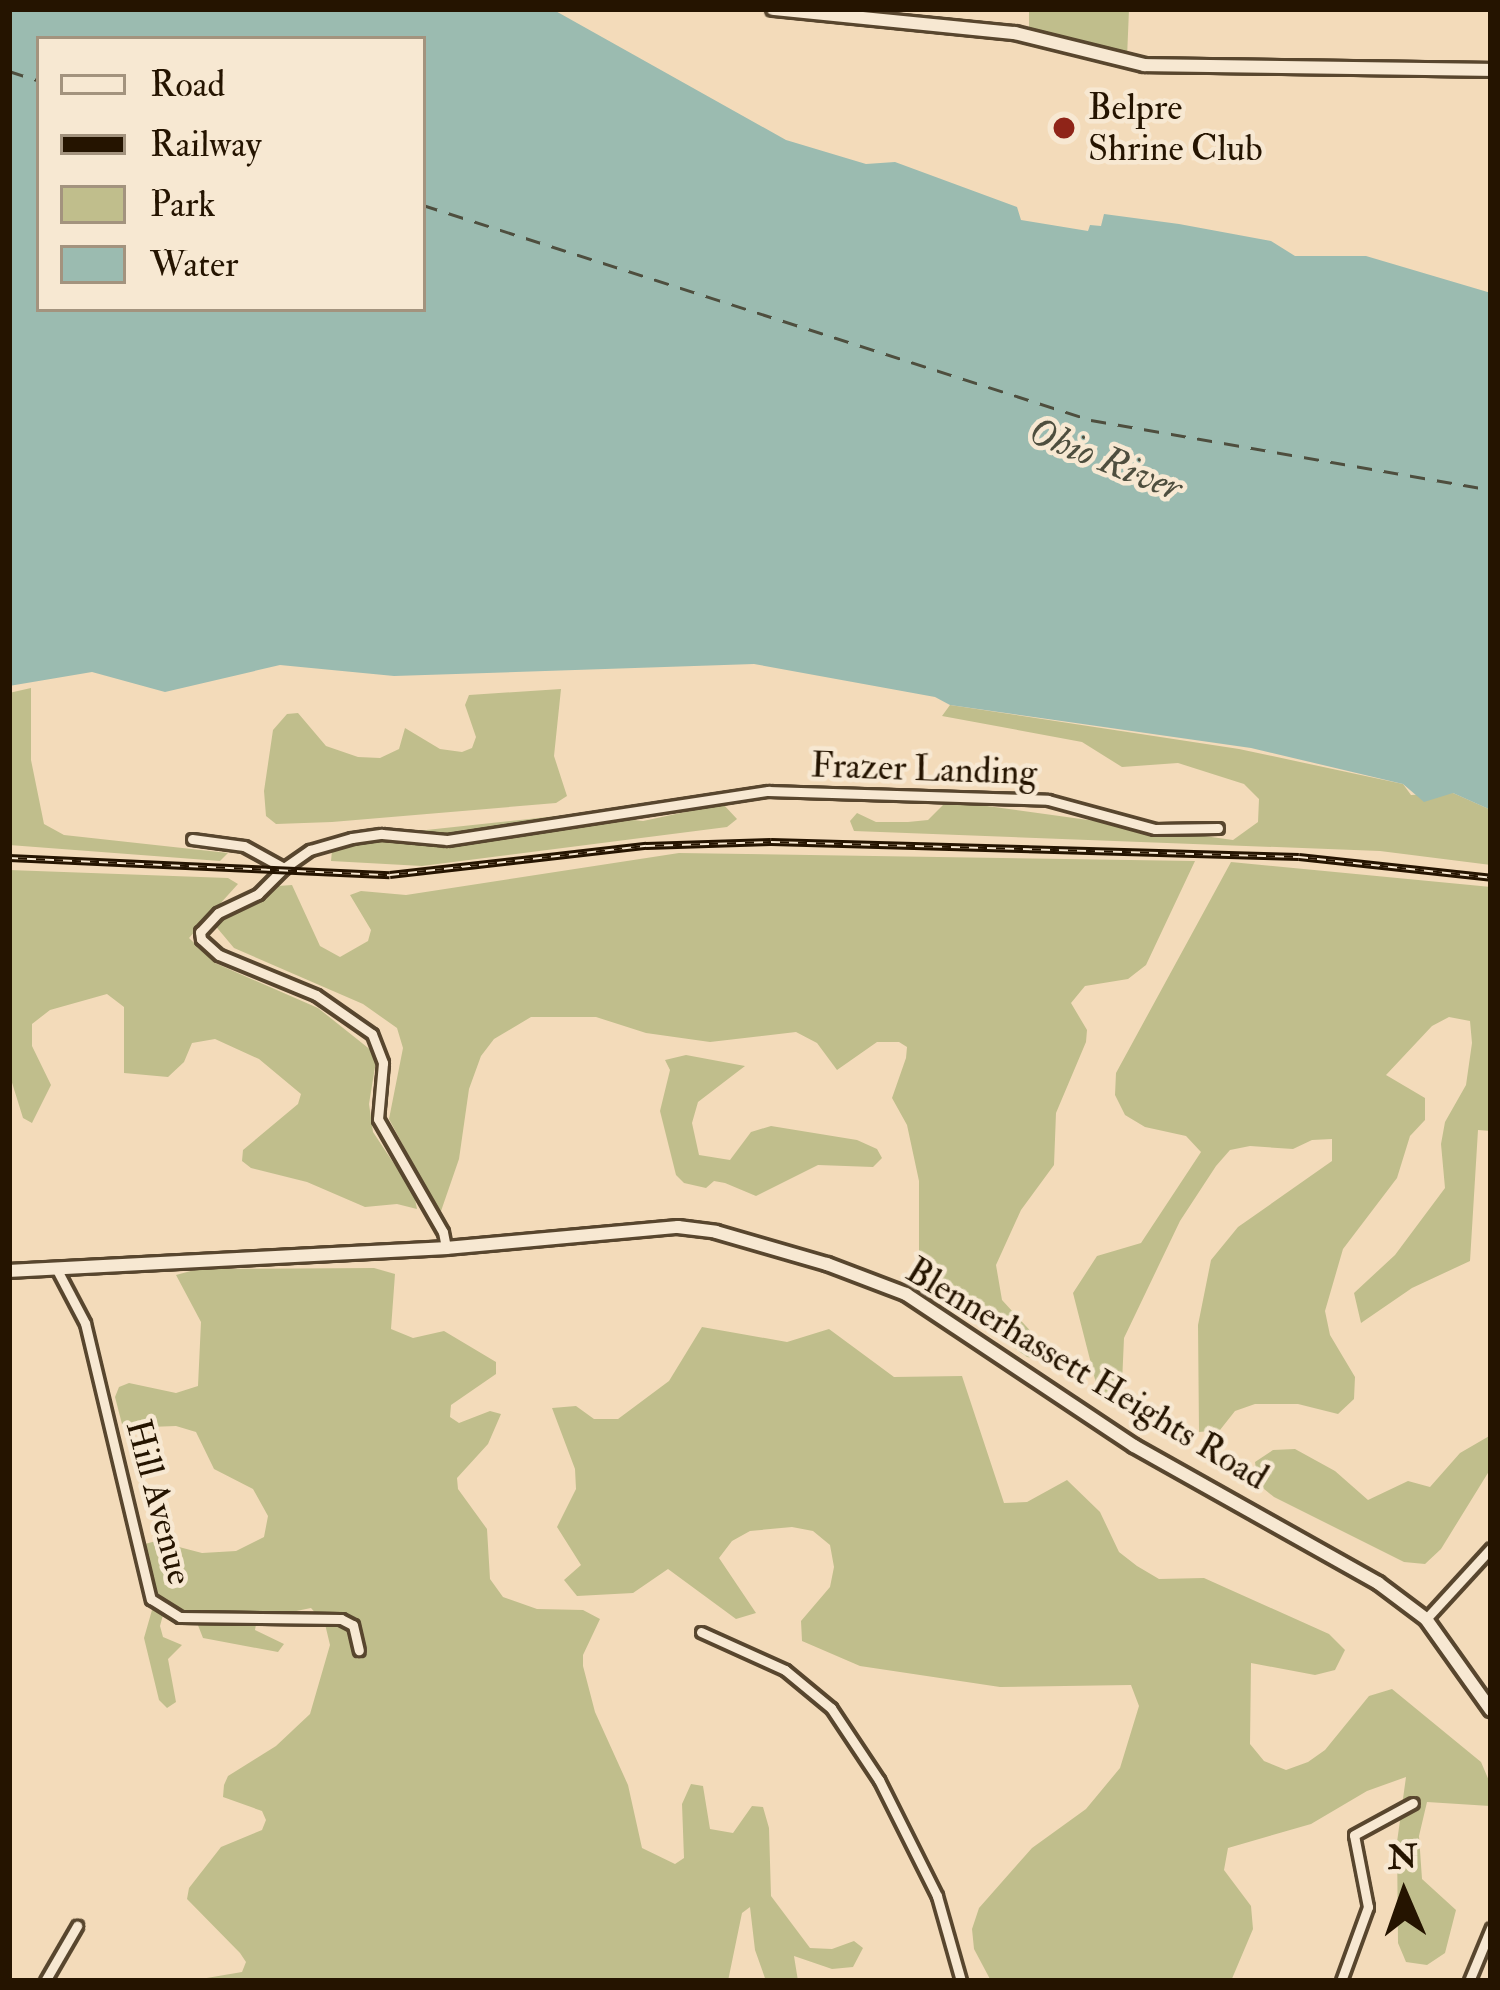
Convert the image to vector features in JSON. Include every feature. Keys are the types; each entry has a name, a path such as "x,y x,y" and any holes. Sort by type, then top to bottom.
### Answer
{"street":[{"path":"773,9 1015,33 1144,65 1491,70"},
{"name":"Frazer Landing","path":"446,1248 443,1232 378,1119 382,1063 372,1034 316,995 219,955 201,939 200,932 218,913 258,894 284,868 330,843 382,834 447,840 626,817 768,791 1048,800 1155,830 1218,828"},
{"path":"192,839 244,846 284,868"},
{"name":"Blennerhassett Heights Road","path":"9,1271 446,1248 695,1228 872,1279 965,1330 1154,1458 1322,1546 1426,1618 1491,1710"},
{"name":"Hill Avenue","path":"56,1268 85,1323 151,1599 180,1617 341,1619 353,1625 359,1650"},
{"path":"1426,1618 1491,1548"},
{"path":"701,1632 785,1670 831,1708 879,1780 938,1896 961,1981"},
{"path":"1341,1981 1368,1906 1354,1835 1413,1803"},
{"path":"45,1981 77,1926"},
{"path":"1468,1981 1491,1928"}],"green space":[{"path":"1029,9 1129,9 1127,58 1029,32"},
{"path":"31,688 31,760 44,824 64,835 228,853 220,861 9,845 9,693"},
{"path":"561,689 554,756 567,796 556,803 332,822 276,824 266,816 264,791 273,730 287,714 298,713 326,746 358,757 380,758 399,749 405,728 440,749 462,752 472,748 476,737 465,705 469,695"},
{"path":"950,705 1239,749 1403,784 1411,795 1453,793 1491,810 1491,865 1380,851 854,831 850,821 857,813 876,822 908,822 928,820 943,805 965,803 1233,840 1258,822 1259,799 1244,784 1178,763 1122,767 1082,742 942,716"},
{"path":"723,804 737,819 727,827 422,866 331,861 333,840 576,814 643,821"},
{"path":"679,853 1195,861 1146,965 1128,979 1085,986 1071,1003 1087,1030 1086,1042 1056,1113 1054,1165 1021,1210 996,1265 1002,1300 1048,1350 1049,1361 1027,1357 919,1281 919,1181 907,1125 892,1098 906,1058 907,1047 899,1042 877,1042 837,1070 817,1043 796,1032 710,1042 646,1033 596,1017 531,1017 494,1039 481,1056 469,1089 459,1159 440,1214 389,1119 403,1048 397,1028 363,1004 234,948 213,923 278,886 292,885 320,946 340,957 368,941 371,930 350,895 361,891 406,895"},
{"path":"1231,862 1491,887 1491,1131 1478,1130 1470,1261 1412,1288 1361,1323 1354,1293 1395,1255 1445,1188 1441,1144 1445,1122 1466,1085 1472,1043 1470,1021 1449,1017 1432,1026 1386,1075 1425,1098 1425,1120 1410,1136 1397,1178 1343,1249 1325,1311 1330,1335 1355,1377 1354,1399 1338,1414 1298,1404 1255,1404 1235,1411 1220,1430 1199,1432 1198,1325 1211,1260 1238,1227 1332,1161 1332,1139 1312,1140 1293,1149 1250,1146 1230,1150 1216,1166 1180,1221 1124,1338 1121,1406 1100,1399 1073,1293 1097,1256 1141,1243 1201,1152 1186,1136 1145,1127 1125,1115 1115,1095 1116,1073"},
{"path":"9,870 228,878 238,884 189,938 215,963 318,1008 377,1055 369,1104 373,1132 414,1194 417,1209 397,1204 365,1207 307,1182 251,1168 242,1161 243,1150 298,1104 301,1094 259,1059 215,1039 192,1043 184,1062 168,1077 124,1073 124,1007 107,994 50,1010 32,1024 32,1046 51,1085 32,1123 23,1118 9,1073"},
{"path":"686,1055 745,1066 698,1102 692,1123 699,1155 730,1160 751,1132 771,1126 857,1140 877,1149 882,1158 873,1167 818,1165 756,1196 714,1181 706,1188 684,1183 676,1175 660,1111 670,1070 665,1060"},
{"path":"374,1268 395,1274 391,1329 413,1338 444,1331 496,1362 496,1374 451,1405 450,1417 459,1423 490,1411 501,1414 488,1444 457,1478 458,1489 487,1529 490,1579 503,1597 537,1609 583,1610 600,1619 583,1655 583,1666 595,1712 628,1785 642,1848 675,1864 684,1858 682,1804 691,1784 703,1786 710,1829 733,1833 752,1806 763,1807 769,1828 771,1896 810,1948 832,1949 854,1941 863,1948 853,1967 832,1969 794,1956 798,1981 766,1981 755,1950 750,1907 742,1913 728,1981 189,1981 242,1972 246,1962 187,1899 189,1888 221,1847 262,1830 266,1820 262,1811 223,1797 224,1785 228,1776 276,1746 310,1714 330,1645 325,1624 311,1608 257,1619 255,1630 284,1644 278,1652 203,1638 192,1610 171,1610 163,1615 160,1626 163,1637 182,1645 168,1659 176,1702 167,1708 159,1700 144,1638 154,1603 145,1544 156,1541 202,1553 236,1551 264,1537 268,1516 253,1489 214,1469 196,1432 176,1426 123,1428 115,1397 119,1387 129,1383 176,1393 198,1386 201,1322 176,1275 198,1269"},
{"path":"702,1327 787,1342 829,1329 894,1377 962,1376 1004,1503 1027,1502 1067,1480 1100,1512 1119,1552 1159,1579 1204,1578 1329,1634 1345,1650 1335,1670 1315,1675 1251,1663 1250,1744 1264,1761 1286,1770 1308,1762 1325,1750 1369,1696 1392,1689 1481,1762 1490,1783 1490,1806 1427,1802 1419,1836 1422,1879 1456,1910 1445,1953 1427,1965 1406,1962 1398,1943 1397,1842 1406,1777 1367,1791 1311,1824 1228,1848 1224,1870 1251,1906 1253,1929 1231,1981 991,1981 974,1949 972,1929 979,1908 1032,1848 1086,1809 1120,1768 1139,1706 1131,1685 1000,1687 860,1666 802,1641 801,1621 830,1587 834,1567 830,1545 813,1531 792,1527 750,1531 732,1541 719,1558 756,1613 736,1619 668,1569 633,1593 577,1596 564,1580 581,1565 557,1527 576,1489 575,1469 552,1408 576,1406 594,1419 618,1419 669,1381"},
{"path":"1491,1435 1491,1468 1441,1549 1425,1564 1404,1562 1274,1497 1258,1484 1255,1462 1273,1450 1295,1449 1335,1471 1368,1500 1408,1481 1430,1487 1460,1453"}],"water":[{"name":"Ohio River","path":"9,9 552,9 786,140 866,164 895,162 1017,207 1021,220 1088,231 1090,225 1101,226 1104,214 1179,224 1271,241 1295,256 1366,256 1491,293 1491,810 1453,793 1424,802 1403,784 1251,748 950,705 935,697 754,664 394,676 280,665 165,692 92,672 9,686"}],"ferry route":[{"path":"9,71 36,80"},
{"path":"426,206 1091,420 1491,490"}],"railway":[{"path":"9,858 390,875 646,846 771,842 1299,857 1491,878"}],"place":[{"name":"Belpre Shrine Club","path":"1064,128"}]}
